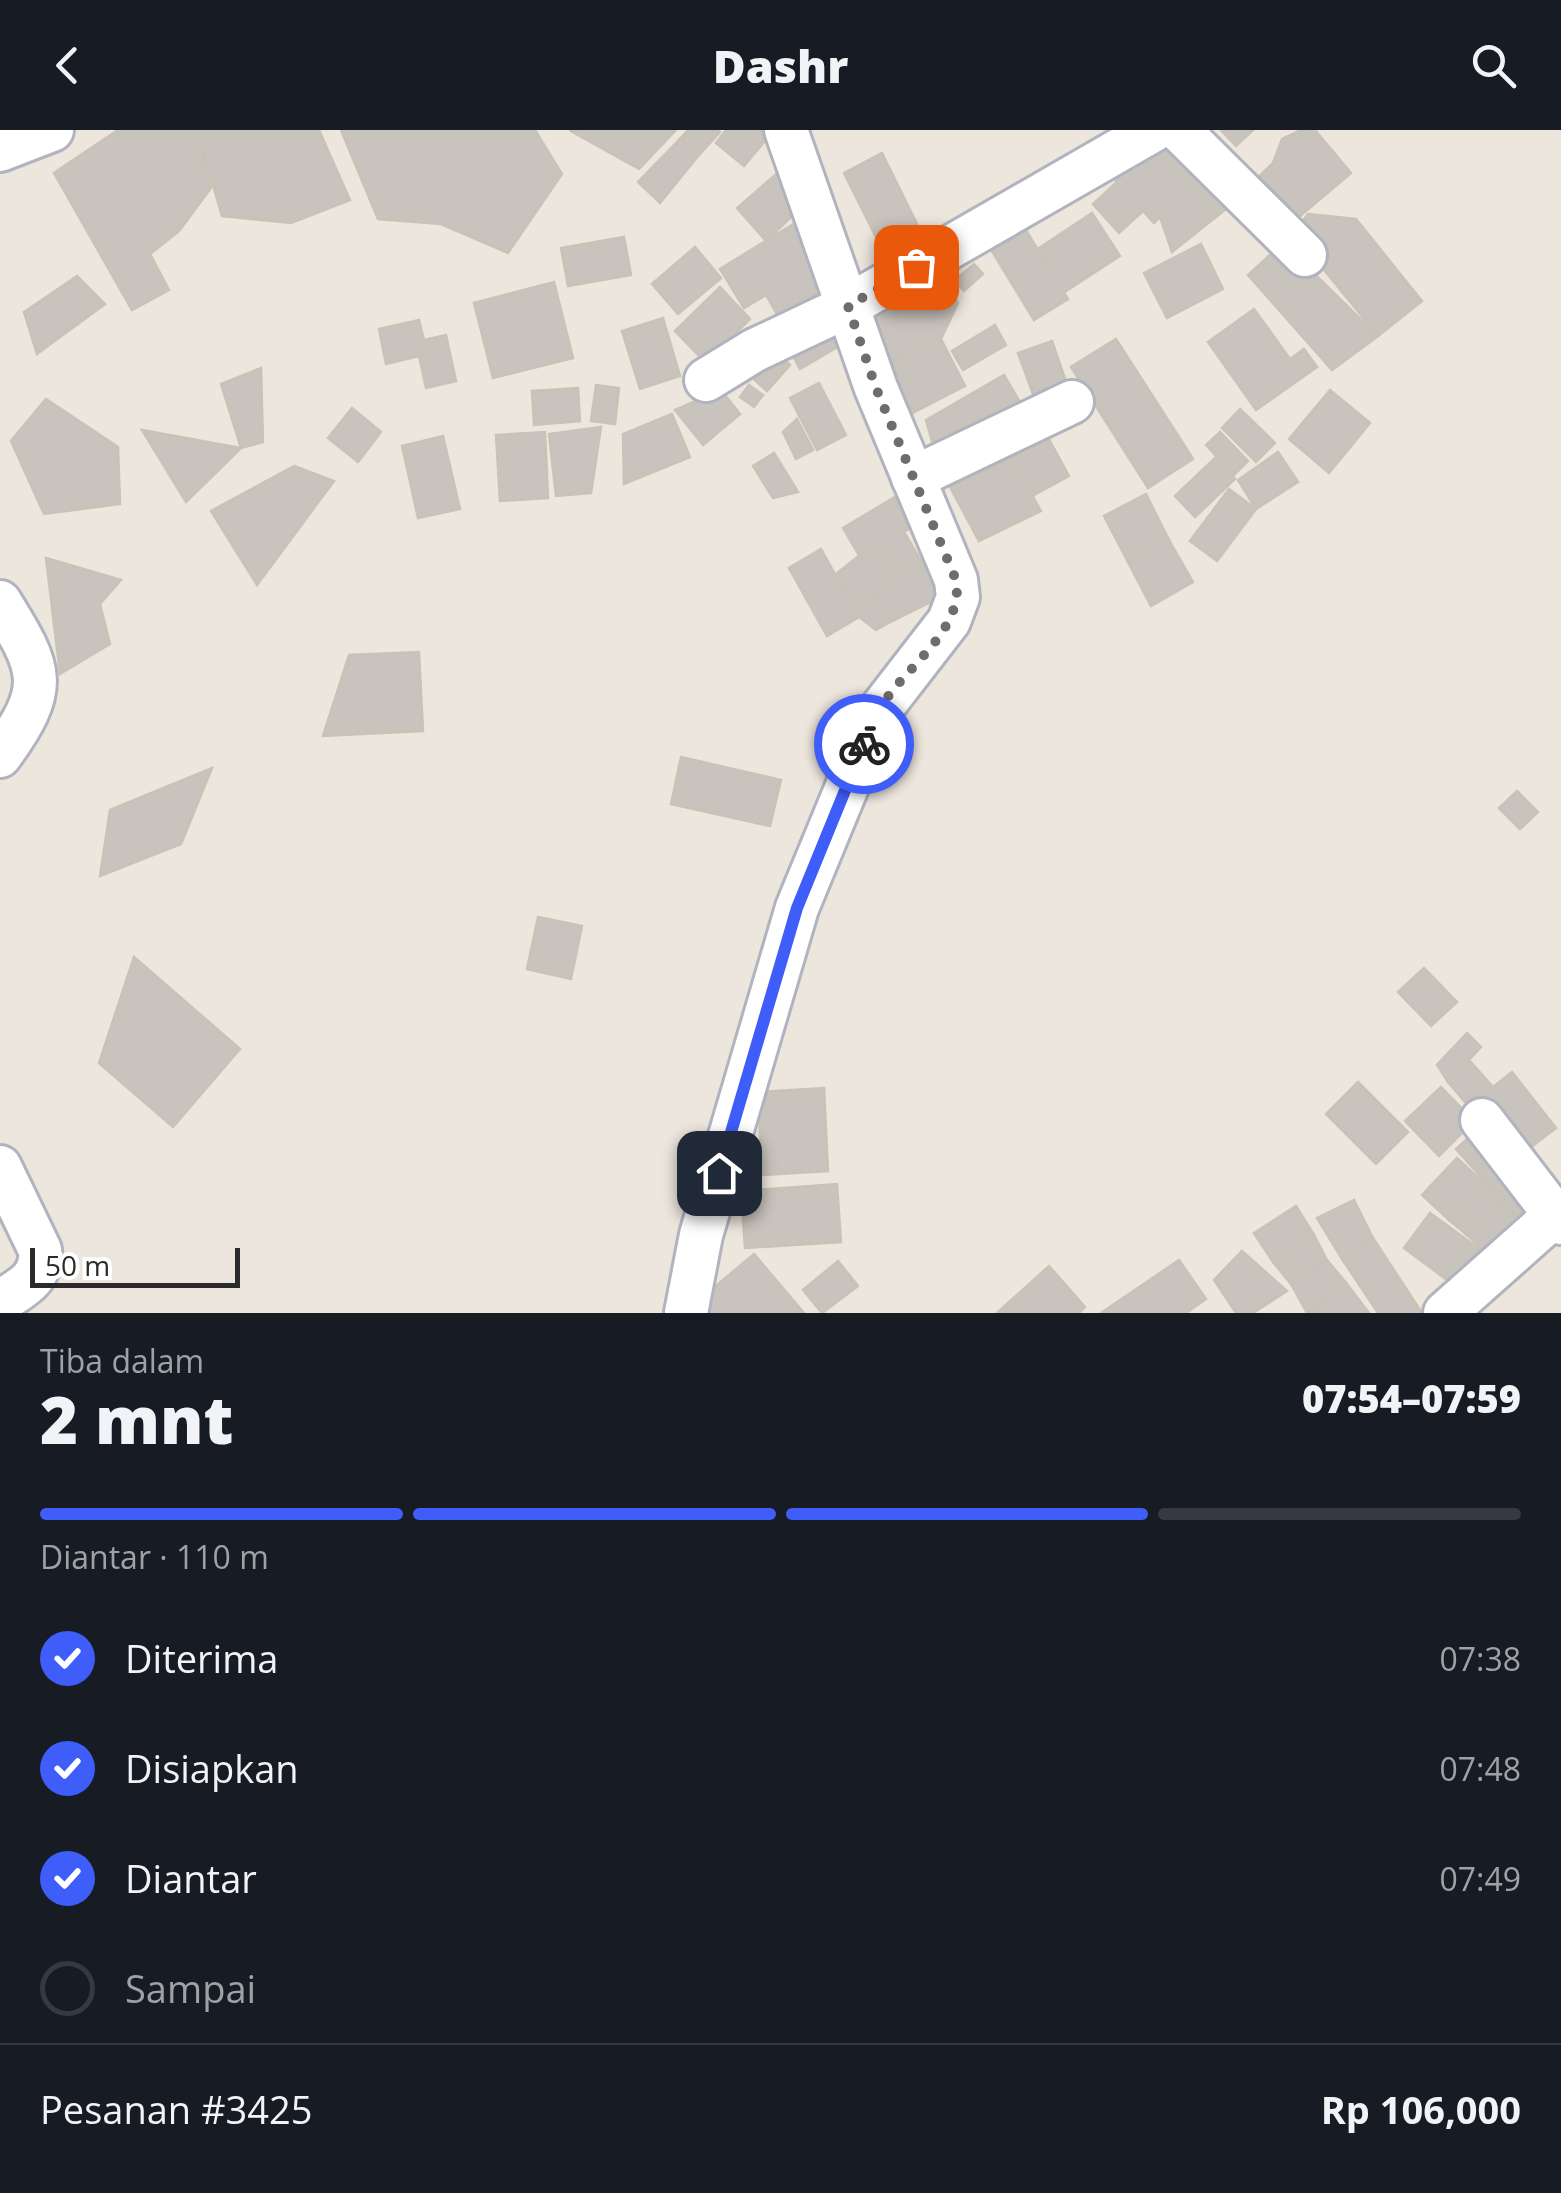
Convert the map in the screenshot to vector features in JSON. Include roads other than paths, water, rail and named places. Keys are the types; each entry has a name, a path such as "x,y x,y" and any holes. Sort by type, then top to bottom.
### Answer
{"street":[{"path":"0,150 52,130"},
{"path":"686,1313 701,1235 797,908 825,833 877,714 944,628 956,605 956,580 876,388 786,130"},
{"path":"706,380 755,350 848,306 1154,130"},
{"path":"1179,130 1304,255"},
{"path":"913,478 1072,402"},
{"path":"0,602 30,650 36,686 26,721 0,756"},
{"path":"1445,1313 1559,1215 1482,1120"},
{"path":"0,1166 40,1250 41,1264 30,1282 0,1302"}]}
